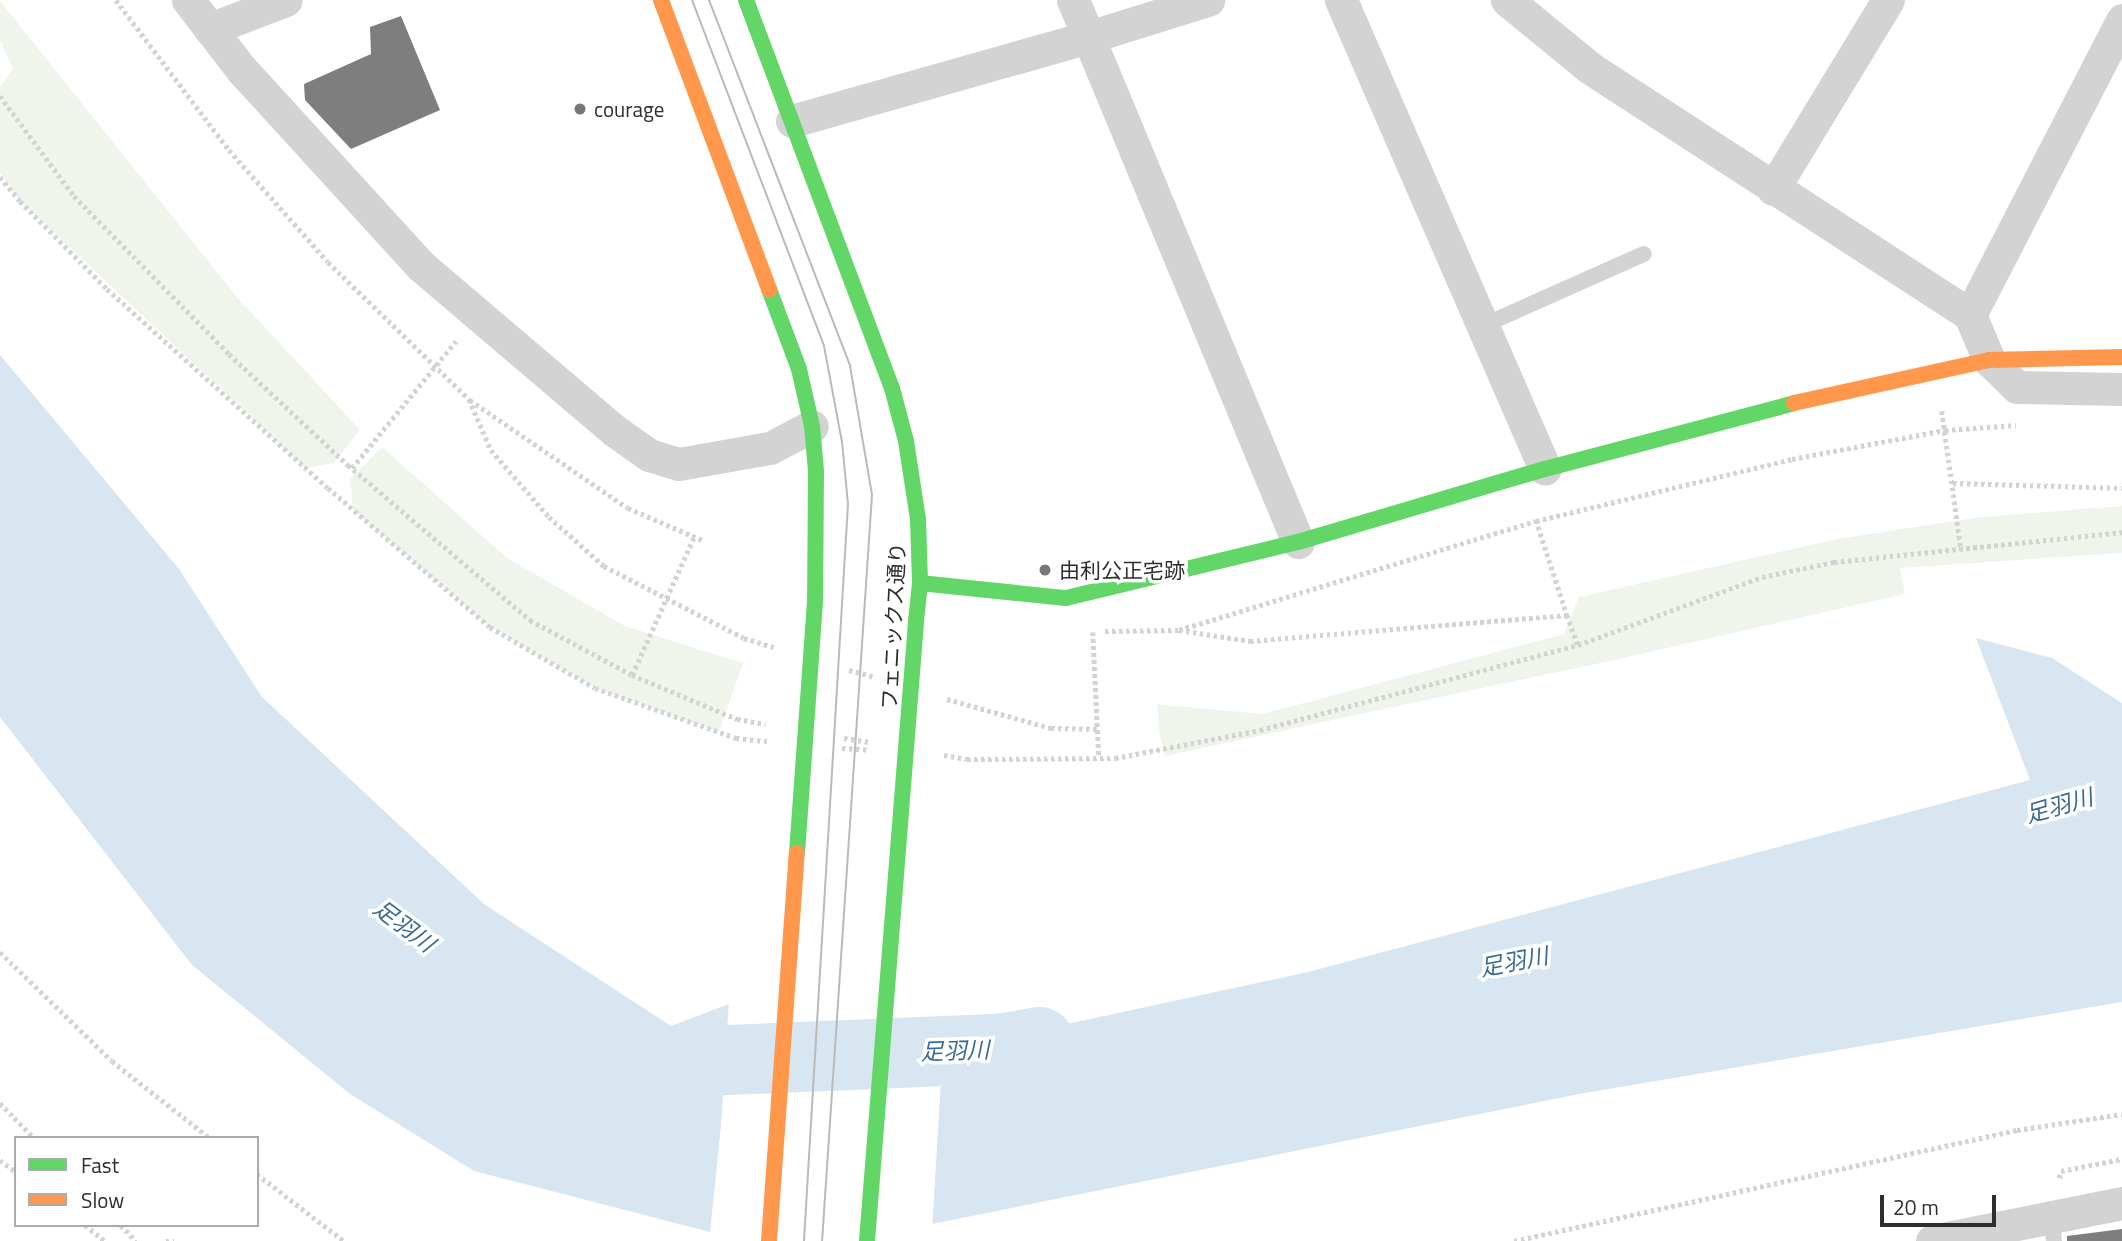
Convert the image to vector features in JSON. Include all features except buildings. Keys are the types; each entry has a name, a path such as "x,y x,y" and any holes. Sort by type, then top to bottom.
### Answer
{"main road":[{"path":"661,0 782,320 799,369 812,426 817,519 815,600 769,1241"},
{"name":"フェニックス通り","path":"746,0 892,388 906,441 918,519 920,583 867,1241"},
{"path":"920,583 1066,598 1298,542 1535,472 1770,408 1989,360 2122,356"}],"street":[{"path":"188,0 228,16 286,0"},
{"path":"1073,0 1298,542"},
{"path":"792,121 1089,37 1208,0"},
{"path":"1341,0 1482,326 1535,472"},
{"path":"1507,0 1590,68 1970,315 1989,360 2017,387 2122,389"},
{"path":"1773,188 1888,0"},
{"path":"228,16 242,71 421,266 615,431 649,455 680,464 770,448 812,426"},
{"path":"1970,315 2122,20"},
{"path":"1932,1241 2053,1228 2122,1203"}],"lane":[{"path":"1482,326 1644,254"}],"path":[{"path":"116,0 229,150 328,262 434,369 469,399 628,508 702,540"},
{"path":"0,96 74,196 229,354 352,468 530,620 632,675 737,719 778,726"},
{"path":"0,177 20,201 107,289 313,475 490,626 595,688 736,738 776,742"},
{"path":"352,468 478,312"},
{"path":"469,399 491,450 549,517 604,566 744,638 783,650"},
{"path":"1567,615 1250,641 1179,630 1536,521 1792,459 1945,430 2026,425"},
{"path":"1945,430 1962,549"},
{"path":"1535,472 1536,521 1578,645"},
{"path":"1952,483 2122,488"},
{"path":"940,756 967,760 1099,758 1260,730 1578,645 1762,577 1834,562 2122,533"},
{"path":"632,675 668,600 694,537"},
{"path":"1093,632 1099,758"},
{"path":"847,669 886,681"},
{"path":"937,696 1051,728 1098,729"},
{"path":"832,736 872,743"},
{"path":"831,747 872,751"},
{"path":"0,952 112,1061 207,1136"},
{"path":"0,1103 32,1136"},
{"path":"1514,1241 2017,1130 2122,1114"},
{"path":"2057,1182 2061,1171 2122,1159"},
{"path":"259,1176 344,1241"},
{"path":"88,1227 105,1241"},
{"path":"123,1227 136,1241"},
{"path":"166,1241 174,1241"}],"shaded area":[{"path":"0,1 236,296 360,430 334,463 305,468 20,201 0,172 0,87 13,69 0,41"},
{"path":"382,447 507,558 625,626 743,663 719,732 595,688 490,627 353,510 350,479"},
{"path":"2122,506 2122,553 1900,568 1905,594 1619,659 1165,756 1159,732 1157,704 1262,714 1564,634 1579,597 1837,539 1980,517"}],"water":[{"path":"0,355 179,569 262,697 484,904 671,1026 734,1002 710,1232 474,1171 350,1094 192,965 0,717"},
{"path":"1976,638 2052,658 2122,703 2122,1002 1579,1094 932,1224 942,1051 1308,972 2030,780"}],"pier":[{"path":"735,999 738,1002 716,1207 729,1000"},
{"path":"943,1048 932,1228 929,1224 939,1051"}],"waterway":[{"name":"足羽川","path":"633,1053 658,1063 999,1049 1039,1042"}],"tram line":[{"path":"692,0 824,346 842,442 848,504 804,1241"},
{"path":"709,0 850,366 872,495 822,1241"}],"traffic: fast":[{"path":"746,0 892,388 906,441 918,519 920,583 916,622"},
{"path":"769,289 799,369 812,426 816,471 815,600"},
{"path":"920,583 1066,598 1298,542 1545,469 1794,403"},
{"path":"797,853 815,600"},
{"path":"867,1241 916,622"}],"traffic: slow":[{"path":"661,0 769,289"},
{"path":"1794,403 1989,360 2122,357"},
{"path":"769,1241 797,853"}],"place":[{"name":"courage","path":"580,109"},
{"name":"由利公正宅跡","path":"1045,570"}]}
